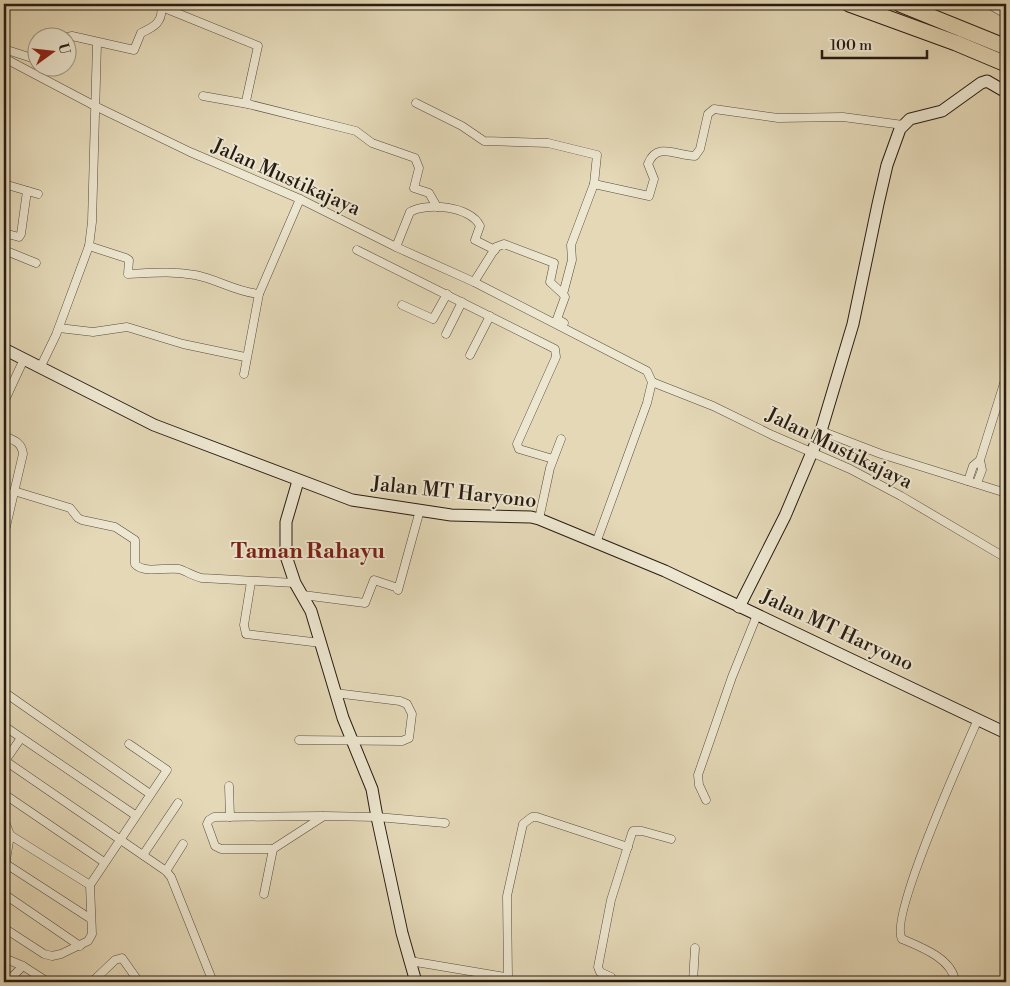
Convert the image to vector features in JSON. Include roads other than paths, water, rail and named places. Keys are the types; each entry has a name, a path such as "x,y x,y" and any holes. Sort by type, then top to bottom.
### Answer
{"highway":[{"path":"849,4 956,43 1006,64"},
{"path":"900,4 1006,47"}],"street":[{"path":"988,4 1006,14"},
{"path":"78,38 97,43 136,49 141,33 151,30 157,24 161,5 258,46 246,100 248,104"},
{"path":"40,368 58,328 89,246 92,222 97,43"},
{"path":"4,50 28,57"},
{"name":"Jalan Mustikajaya","path":"4,58 95,106 190,152 300,200 396,247 474,282 640,367 651,379 713,406 772,435 814,452 901,496 1006,558"},
{"path":"739,607 785,516 814,452 853,324 887,165 903,125 910,119 942,111 981,83 987,81 1006,92"},
{"path":"203,96 248,104 356,131 372,143 415,158 419,168 414,188 429,194 437,207"},
{"path":"416,102 462,126 471,134 484,141 548,143 596,154 598,158 594,184 571,245 573,256 563,294 565,297 557,319 642,364 648,369 651,379 641,424 596,543"},
{"path":"594,184 649,196 654,179 648,164 653,154 660,151 695,156 700,149 708,114 714,109 778,118 843,117 903,125"},
{"path":"4,184 38,194"},
{"path":"4,233 15,237 19,237 21,234 27,191"},
{"path":"244,374 245,357 259,294 300,200"},
{"path":"396,247 410,212 415,209 437,207 456,209 477,220 480,226 475,240 495,250"},
{"path":"474,282 498,245 507,245 527,255 554,263 550,282 563,294"},
{"path":"89,246 129,260 128,274 180,273 211,280 226,287 259,294"},
{"path":"4,250 36,263"},
{"path":"357,250 556,351 556,358 517,444 520,448 553,459"},
{"path":"402,305 433,320 447,294"},
{"path":"446,334 462,302"},
{"path":"470,355 490,316"},
{"path":"58,328 93,332 127,327 183,344 245,357"},
{"name":"Jalan MT Haryono","path":"4,349 154,425 298,481 362,503 451,515 520,516 539,519 665,572 1006,733"},
{"path":"4,402 24,359"},
{"path":"968,481 974,466 980,460 1006,377"},
{"path":"821,431 881,454 1006,492"},
{"path":"4,436 16,442 23,451 4,530"},
{"path":"539,519 553,459 560,439"},
{"path":"977,484 982,470 980,460"},
{"path":"298,481 284,535 286,556 295,583 311,611 351,740 372,790 416,982"},
{"path":"14,491 70,508 82,520 122,530 135,540 135,564 141,568 180,570 190,576 202,578 295,583"},
{"path":"303,594 365,603 374,580 398,589 420,510"},
{"path":"251,582 244,625 246,634 321,643"},
{"path":"706,800 699,786 698,775 732,677 757,615"},
{"path":"4,692 150,794"},
{"path":"300,740 406,739 410,734 411,710 407,704 400,701 335,693"},
{"path":"955,982 953,971 930,951 902,939 899,925 910,886 950,782 978,720"},
{"path":"4,726 135,815"},
{"path":"21,738 5,760 144,854 171,877 214,982"},
{"path":"4,928 44,954 61,954 88,941 92,934 90,885 135,815 167,770 129,744"},
{"path":"229,786 230,817"},
{"path":"4,794 104,862"},
{"path":"144,854 178,803"},
{"path":"324,816 273,849 222,849 215,846 207,824 214,817 324,816 377,817 445,823"},
{"path":"410,961 508,980 507,896 523,824 527,820 537,817 628,847"},
{"path":"4,819 10,835 5,868 91,919"},
{"path":"613,982 611,977 600,972 598,967 611,900 632,833 637,830 671,839"},
{"path":"10,835 90,885"},
{"path":"166,871 183,844"},
{"path":"264,894 273,849"},
{"path":"4,894 80,946"},
{"path":"693,982 695,948"},
{"path":"4,958 23,966 48,982"},
{"path":"92,982 115,960 122,958 138,982"},
{"path":"7,982 23,966"}],"district":[{"name":"Taman Rahayu","path":"308,551"}]}
